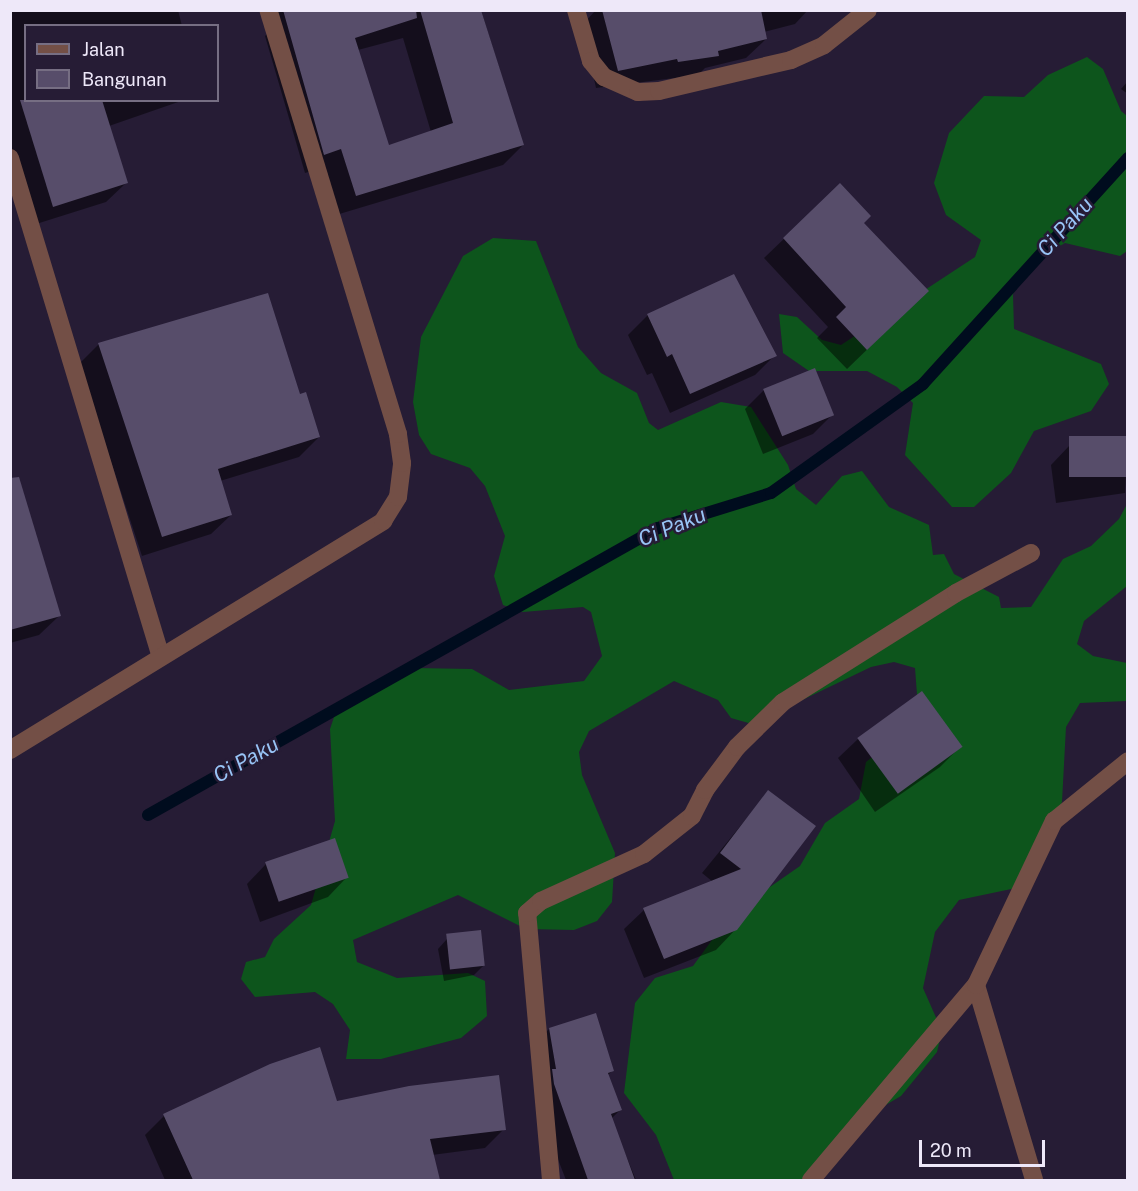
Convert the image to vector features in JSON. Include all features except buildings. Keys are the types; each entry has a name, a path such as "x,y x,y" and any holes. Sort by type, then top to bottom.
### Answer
{"street":[{"path":"10,750 160,654 382,521 398,497 402,463 398,434 268,10"},
{"path":"576,10 591,61 604,77 639,92 659,91 791,60 824,45 868,10"},
{"path":"10,158 160,654"},
{"path":"551,1180 527,912 541,901 644,854 692,816 705,790 737,747 783,702 956,593 1031,553"},
{"path":"811,1180 976,986 1054,822 1128,761"},
{"path":"976,986 1034,1180"}],"green space":[{"path":"1087,57 1103,69 1121,111 1127,116 1127,251 1120,256 1065,243 1035,261 1013,294 1014,329 1101,364 1109,384 1091,411 1034,431 1011,473 974,507 952,507 905,455 913,403 897,387 867,371 809,371 783,353 779,314 797,317 822,340 841,345 975,257 981,240 946,215 934,183 949,133 984,96 1024,97 1048,75"},
{"path":"493,238 536,241 578,347 601,373 637,393 649,423 658,430 721,402 751,407 788,465 796,489 816,505 842,476 862,471 889,507 929,525 933,555 944,554 954,574 999,597 1001,608 1031,607 1063,559 1091,546 1119,519 1127,504 1127,586 1084,621 1077,644 1093,656 1127,663 1127,701 1080,703 1066,727 1062,802 1016,888 959,900 935,932 923,988 942,1031 937,1052 901,1096 872,1113 817,1170 800,1180 674,1180 656,1135 624,1093 635,1003 655,978 693,966 731,914 800,866 825,823 859,799 866,762 919,721 915,668 894,662 871,667 752,724 731,718 718,700 674,681 589,731 579,752 582,775 615,853 612,902 597,921 574,930 526,929 458,895 353,940 357,962 397,978 468,973 485,981 487,1016 461,1038 381,1059 346,1059 350,1030 333,1004 315,992 255,997 241,979 246,962 265,957 274,939 311,905 335,821 330,729 337,708 414,668 472,669 509,690 584,681 602,656 591,612 583,607 523,612 503,605 494,576 505,536 485,486 470,468 431,454 419,435 413,402 421,337 463,256"}],"waterway":[{"name":"Ci Paku","path":"148,815 658,528 771,493 923,384 1128,158"}]}
